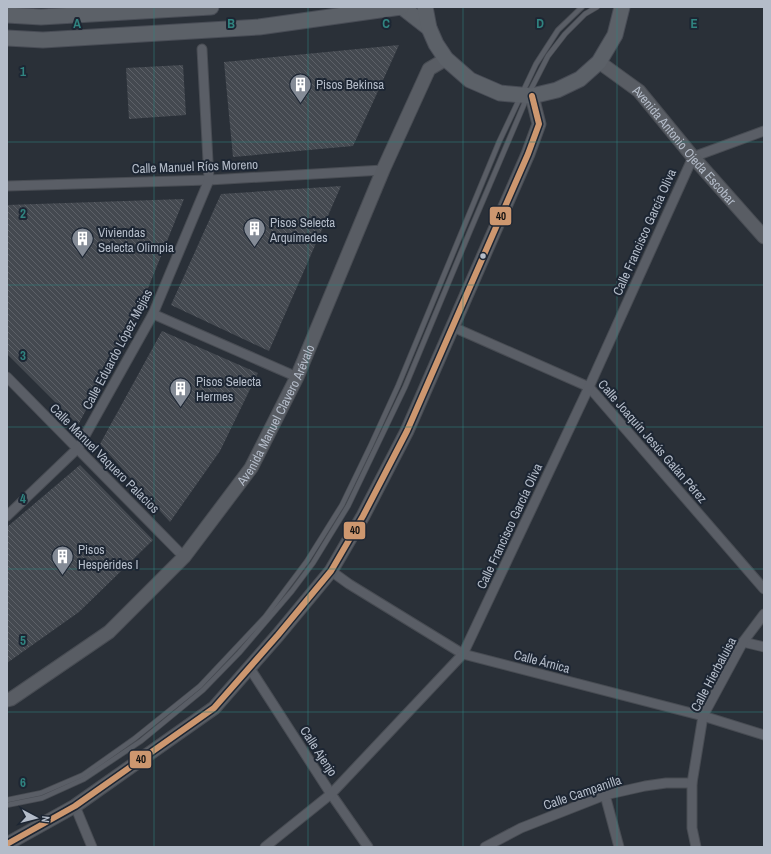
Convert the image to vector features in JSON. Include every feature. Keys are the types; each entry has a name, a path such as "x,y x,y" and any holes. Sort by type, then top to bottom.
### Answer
{"main road":[{"path":"7,15 41,17 123,10 211,7"},
{"path":"7,38 43,40 260,27 401,7 429,28"},
{"path":"425,7 429,28 436,44 446,59 470,80 500,93 527,95 557,90 580,79 599,62 615,35 622,7"},
{"name":"Avenida Manuel Clavero Arévalo","path":"8,697 109,632 184,557 251,468 297,377 383,170 429,69 446,59"},
{"name":"Avenida Antonio Ojeda Escobar","path":"599,62 639,91 693,157 764,237"},
{"path":"7,844 75,806 214,708 330,571 363,516 408,431 528,154 539,124 527,95"}],"street":[{"name":"Calle Eduardo López Mejías","path":"7,516 78,448 153,314 209,180 202,49"},
{"path":"693,157 764,131"},
{"name":"Calle Francisco García Oliva","path":"265,847 331,794 463,654 589,387 693,157"},
{"name":"Calle Manuel Ríos Moreno","path":"7,186 209,180 383,170"},
{"path":"153,314 297,377"},
{"name":"Calle Joaquín Jesús Galán Pérez","path":"453,326 589,387 764,588"},
{"name":"Calle Manuel Vaquero Palacios","path":"7,377 184,557"},
{"name":"Calle Árnica","path":"330,571 463,654 704,716 764,735"},
{"name":"Calle Hierbaluisa","path":"696,847 692,828 692,783 704,716 743,642 764,614"},
{"path":"743,642 764,647"},
{"name":"Calle Ajenjo","path":"249,667 331,794 368,847"},
{"name":"Calle Campanilla","path":"486,847 521,828 605,795 666,783 692,783"},
{"path":"605,795 619,847"},
{"path":"75,806 92,847"}],"lane":[{"path":"7,805 42,798 84,780 141,741 204,690 239,653 292,590 313,562 348,506 404,387 527,95 536,64 558,30 582,7"},
{"path":"7,800 41,794 83,775 134,739 200,686 265,617 307,561 342,505 398,386 499,142 548,56 565,34 585,14 597,7"}],"building":[{"name":"Pisos Bekinsa","path":"399,45 353,146 233,157 224,62"},
{"path":"183,65 186,115 129,119 126,68"},
{"name":"Pisos Selecta Arquímedes","path":"341,186 269,351 171,305 221,194"},
{"name":"Viviendas Selecta Olimpia","path":"184,199 138,313 78,425 7,354 7,205"},
{"name":"Pisos Selecta Hermes","path":"162,331 258,373 220,451 170,522 100,444"},
{"name":"Pisos Hespérides I","path":"80,465 153,540 79,612 7,663 7,527"}],"transit line":[{"name":"40","path":"7,844 75,806 214,708 278,635 331,571 363,516 407,431 528,154 539,124 532,96"}],"place":[{"name":"Pisos Bekinsa","path":"300,104"},
{"name":"Pisos Selecta Arquímedes","path":"255,248"},
{"name":"Viviendas Selecta Olimpia","path":"83,258"},
{"name":"Pisos Selecta Hermes","path":"180,408"},
{"name":"Pisos Hespérides I","path":"62,576"}]}
